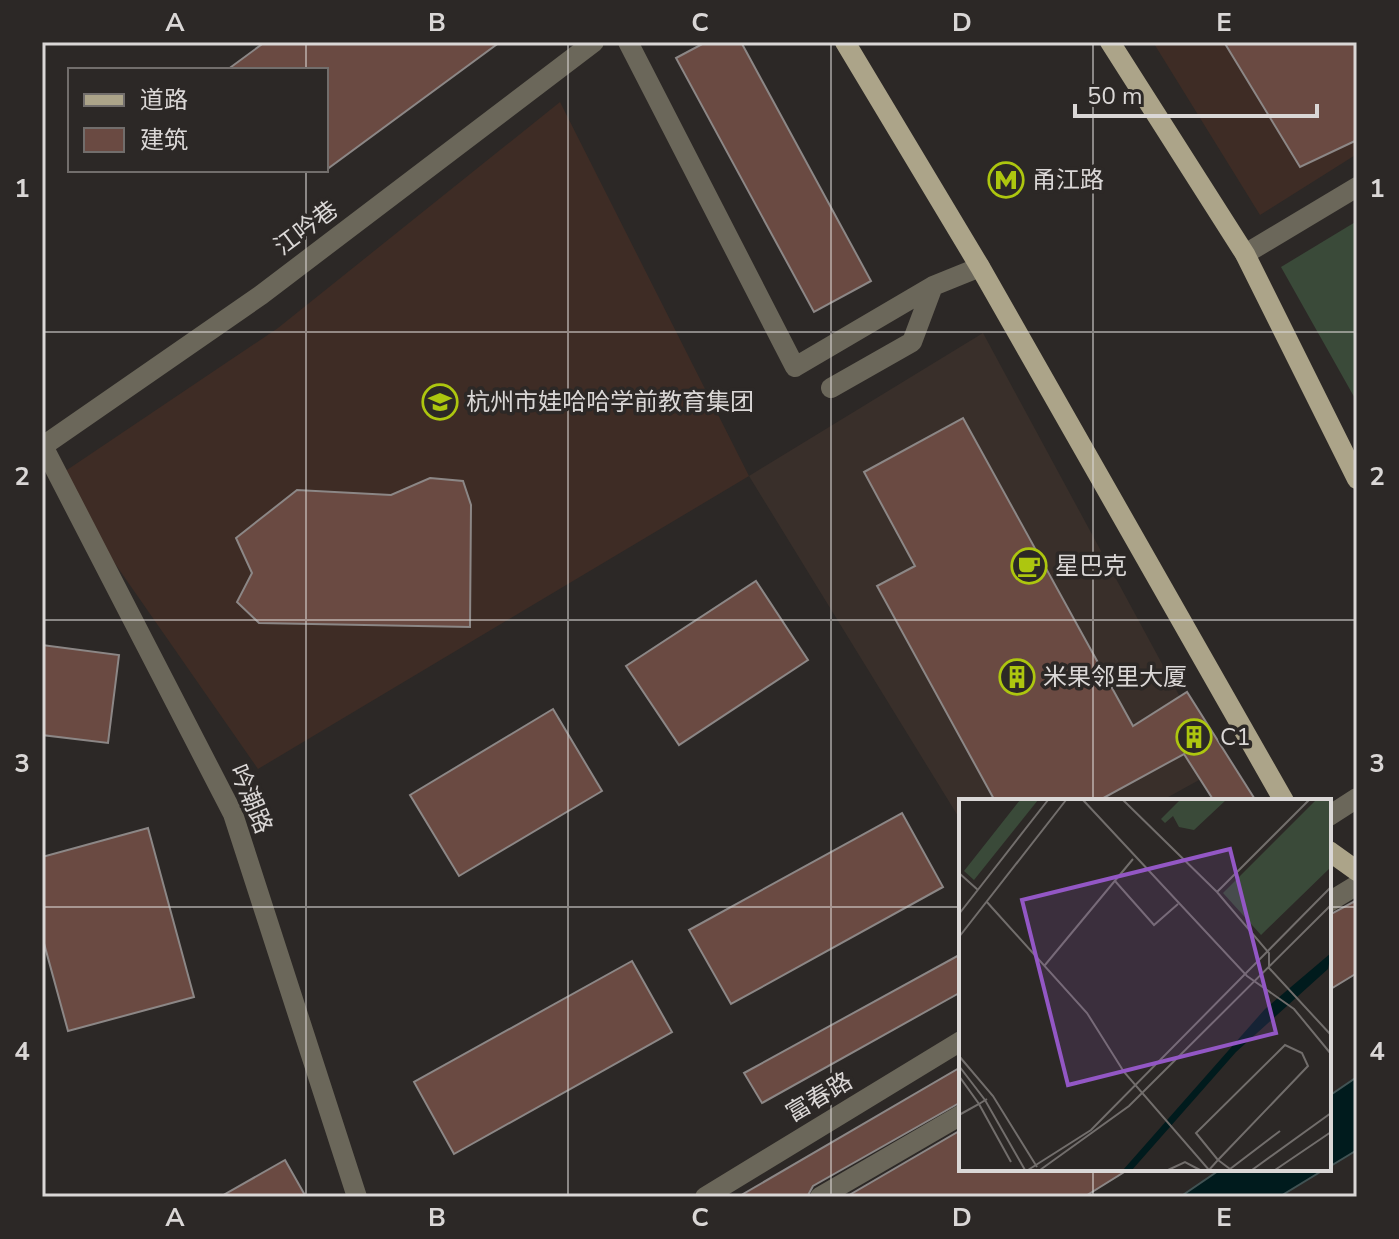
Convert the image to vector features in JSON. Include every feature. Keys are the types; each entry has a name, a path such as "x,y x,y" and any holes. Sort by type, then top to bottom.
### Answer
{"main road":[{"path":"845,42 980,267 1283,799"},
{"path":"1110,42 1245,254 1357,479"},
{"path":"1331,852 1357,871"}],"street":[{"name":"江吟巷","path":"42,445 261,295 594,42"},
{"path":"628,42 795,367 933,286 980,267"},
{"path":"1245,254 1357,187"},
{"path":"831,388 912,342 933,286"},
{"name":"吟潮路","path":"42,445 233,814 357,1197"},
{"path":"1331,815 1357,798"},
{"path":"1331,901 1357,885"},
{"name":"富春路","path":"705,1197 959,1042"},
{"path":"820,1197 959,1116"}],"shaded area":[{"path":"1153,42 1357,42 1357,154 1260,215"},
{"name":"杭州市娃哈哈学前教育集团","path":"560,102 749,476 258,769 70,499 58,476 278,328"},
{"path":"983,333 1219,769 1165,799 959,799 959,818 749,476"}],"green space":[{"path":"1357,221 1357,402 1281,267"}],"water":[{"path":"1357,1077 1357,1150 1331,1166 1331,1095"},
{"path":"1218,1171 1322,1171 1279,1197 1180,1197"}],"building":[{"path":"265,42 500,42 328,169 328,68 230,68"},
{"path":"706,42 741,42 871,281 814,312 676,58"},
{"path":"1224,42 1357,42 1357,140 1300,167"},
{"name":"米果邻里大厦","path":"963,418 1133,726 1187,692 1255,799 1213,799 1184,754 1102,799 994,799 877,586 915,566 864,472"},
{"path":"430,478 463,481 471,505 470,627 259,623 237,602 252,573 236,538 297,490 391,495"},
{"path":"756,581 808,660 679,745 626,666"},
{"path":"42,645 119,655 108,743 42,735"},
{"path":"553,709 602,791 459,876 410,795"},
{"path":"902,813 943,887 731,1004 689,930"},
{"path":"148,828 194,997 68,1031 42,936 42,857"},
{"path":"1357,900 1357,973 1331,989 1331,914"},
{"path":"959,955 959,993 762,1103 744,1073"},
{"path":"632,961 672,1032 454,1154 414,1082"},
{"path":"959,1068 959,1103 813,1186 807,1197 738,1197"},
{"path":"959,1131 959,1171 1126,1171 1084,1197 846,1197"},
{"path":"285,1160 306,1197 220,1197"}],"place":[{"name":"甬江路","path":"1006,180"},
{"name":"杭州市娃哈哈学前教育集团","path":"440,402"},
{"name":"星巴克","path":"1029,566"},
{"name":"米果邻里大厦","path":"1017,677"},
{"name":"C1","path":"1194,737"}]}
